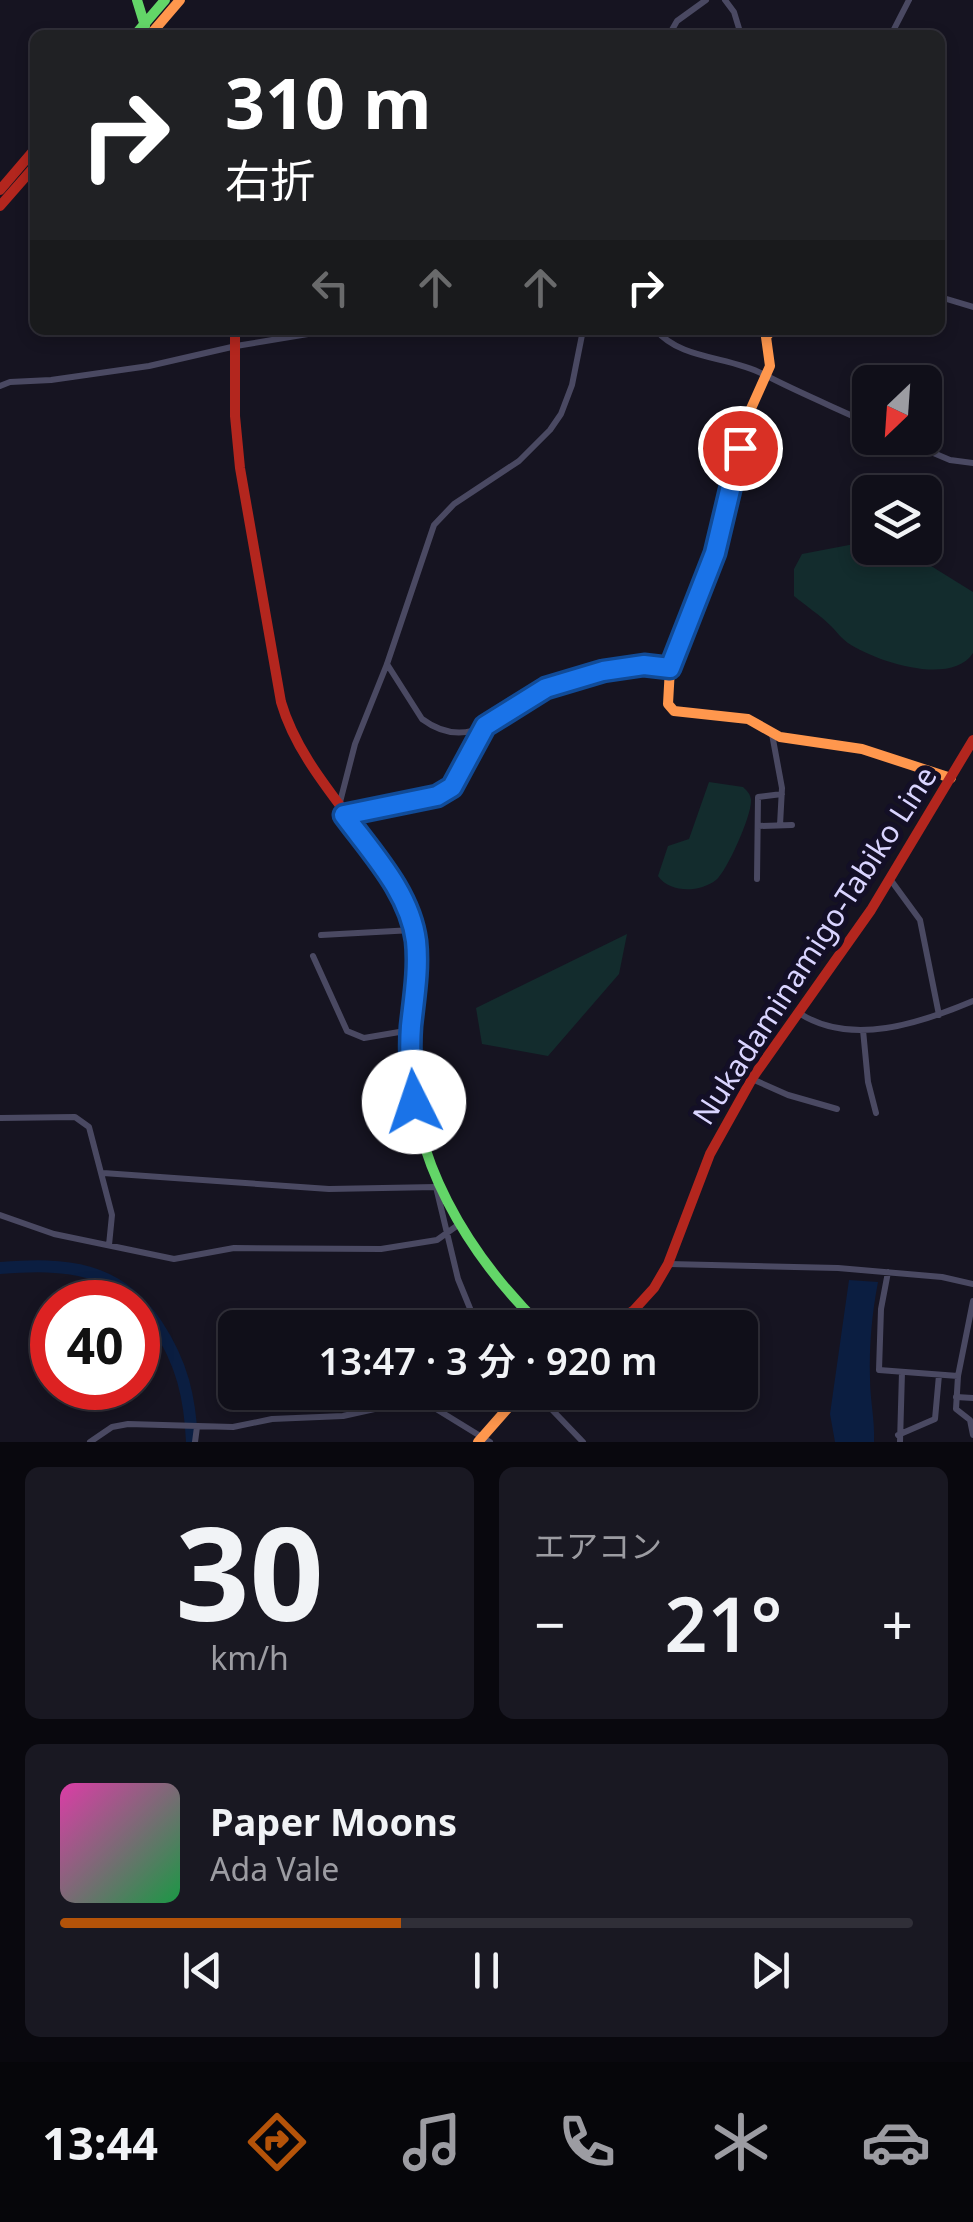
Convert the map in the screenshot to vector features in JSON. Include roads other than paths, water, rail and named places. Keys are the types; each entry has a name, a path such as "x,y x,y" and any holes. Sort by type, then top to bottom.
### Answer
{"main road":[{"path":"137,0 148,30"},
{"path":"149,30 165,0"},
{"path":"149,30 180,0"},
{"path":"0,190 30,155"},
{"path":"0,206 30,172"},
{"path":"235,335 237,440 246,518 280,695 294,739 391,879 406,907 413,930 416,978 410,1068 414,1102 436,1186 458,1224 528,1310"},
{"path":"768,335 770,366 749,413 715,553 670,668 670,708 748,719 780,737 862,749 951,778"},
{"name":"Nukadaminamigo-Tabiko Line","path":"634,1310 654,1288 668,1264 710,1154 752,1079 890,878 973,740"},
{"path":"483,1440 506,1410"}],"street":[{"path":"671,30 677,21 706,0"},
{"path":"725,0 739,30"},
{"path":"893,30 908,0"},
{"path":"945,299 973,307"},
{"path":"0,386 149,366 302,335"},
{"path":"485,726 452,787 437,796 342,811 354,744 434,525 454,504 520,461 550,430 561,414 572,384 583,335"},
{"path":"660,335 664,340 702,356 714,356 852,416"},
{"path":"938,455 973,463"},
{"path":"386,664 422,720 462,734 485,726 546,688 571,679 644,665 670,668"},
{"path":"772,732 782,794 780,824"},
{"path":"757,879 758,797 782,794"},
{"path":"758,826 792,825"},
{"path":"890,878 920,920 939,1015"},
{"path":"322,935 413,930"},
{"path":"313,956 347,1031 364,1038 411,1030"},
{"path":"799,1013 838,1030 863,1030 939,1015 973,1001"},
{"path":"863,1030 868,1082 876,1113"},
{"path":"752,1079 836,1109"},
{"path":"0,1118 79,1118 89,1126 112,1216 108,1245"},
{"path":"103,1173 329,1189 436,1186 445,1234 471,1310"},
{"path":"0,1214 54,1234 174,1259 234,1248 381,1249 437,1240 458,1224"},
{"path":"668,1264 888,1272 960,1279 973,1284"},
{"path":"888,1272 881,1309 879,1370 958,1376"},
{"path":"973,1301 956,1397 956,1408 970,1420 973,1435"},
{"path":"899,1439 902,1372"},
{"path":"899,1439 935,1420 939,1375"},
{"path":"956,1397 973,1398"},
{"path":"90,1442 112,1427 233,1427 272,1419 344,1416 415,1403 433,1407 483,1440"},
{"path":"552,1410 582,1442"},
{"path":"193,1427 195,1442"}],"water":[{"path":"849,1280 878,1282 870,1354 874,1442 835,1442 830,1414"}],"waterway":[{"path":"0,1268 47,1266 89,1272 125,1290 142,1305 166,1339 179,1367 187,1395 192,1442"}]}
